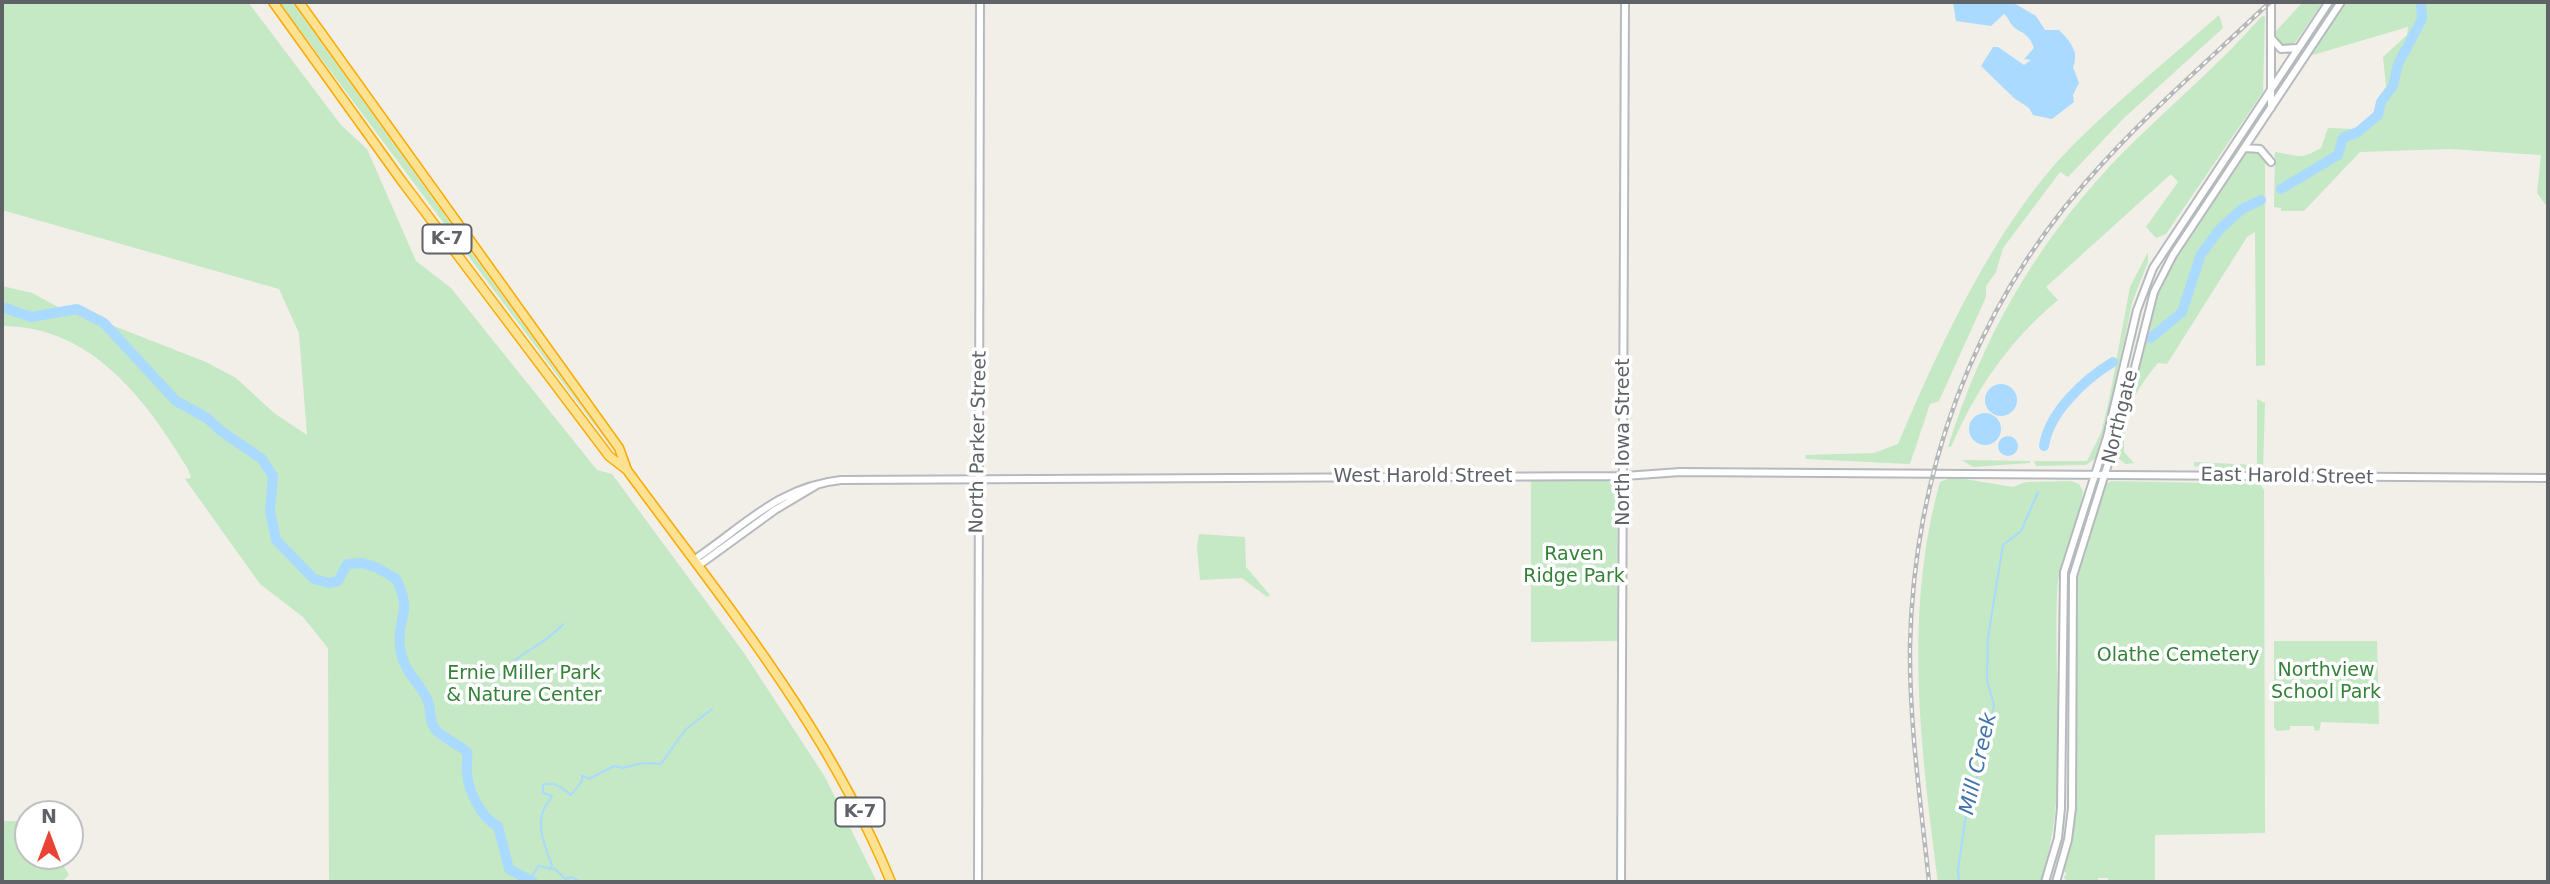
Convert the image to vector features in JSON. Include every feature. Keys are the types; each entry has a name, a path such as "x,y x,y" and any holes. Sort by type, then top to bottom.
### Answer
{"highway":[{"name":"K-7","path":"273,2 401,180 610,456 627,470 811,725 848,787 891,882"},
{"name":"K-7","path":"299,2 619,448 627,470"}],"main road":[{"name":"North Parker Street","path":"978,882 980,2"},
{"name":"North Iowa Street","path":"1621,882 1625,476 1625,2"},
{"path":"2271,2 2271,108"},
{"name":"Northgate","path":"2045,882 2058,838 2061,808 2062,587 2070,544 2095,473 2137,310 2148,278 2329,2"},
{"name":"Northgate","path":"2056,882 2068,839 2071,808 2073,576 2106,473 2154,292 2173,255 2341,2"},
{"path":"2271,35 2281,49 2299,47"},
{"path":"2243,149 2260,149 2271,162"},
{"name":"West Harold Street","path":"696,563 698,557 781,497 805,485 848,480 1625,476 1679,472 2025,472"},
{"name":"East Harold Street","path":"2025,472 2276,478 2548,478"}],"green space":[{"name":"Ernie Miller Park & Nature Center","path":"2,2 248,2 341,125 367,149 416,261 451,288 597,470 612,474 744,653 825,777 877,882 329,882 328,648 303,617 260,584 185,479 191,478 188,469 172,443 134,393 113,372 89,353 63,339 34,329 2,326 2,286 32,293 62,309 78,312 206,362 236,378 274,413 307,435 299,333 279,289 2,210"},
{"path":"279,2 292,2 613,450"},
{"path":"2303,2 2323,2 2294,44 2289,46 2278,42 2275,32"},
{"path":"2341,2 2548,2 2548,208 2537,193 2541,155 2450,149 2360,152 2304,211 2281,211 2281,208 2274,207 2275,152 2308,155 2321,148 2328,128 2355,129 2375,111 2387,94 2383,57 2407,35 2408,27 2309,56"},
{"path":"2219,15 2223,28 2124,118 2068,177 2060,172 2003,248 1996,272 1986,286 1986,297 1939,401 1930,404 1910,464 1806,459 1805,455 1874,453 1898,444 1932,366 1972,287 2019,211 2044,177 2072,146 2126,96"},
{"path":"2262,16 2265,17 2263,92 2166,234 2156,238 2146,227 2178,182 2171,174 2046,287 2058,300 2009,349 1971,405 1951,447 1948,447 1977,369 1994,333 2013,297 2057,230 2110,166"},
{"path":"2250,151 2260,152 2265,162 2265,365 2256,366 2255,232 2247,237 2167,364 2158,363 2136,394 2128,414 2124,438 2124,452 2134,463 2126,464 2118,458 2117,450 2156,294 2174,259 2241,157"},
{"path":"2148,252 2148,262 2132,303 2112,400 2096,458 2086,465 2036,466 2034,461 2087,461 2101,433 2130,287"},
{"path":"2257,399 2265,403 2263,471 2194,466 2194,462 2257,465"},
{"path":"1962,460 2030,461 2030,463 1973,467"},
{"path":"1953,477 2013,487 2026,482 2071,481 2079,484 2083,491 2058,581 2058,776 2050,847 2041,882 1938,882 1921,732 1919,632 1929,532 1940,482"},
{"name":"Raven Ridge Park","path":"1531,480 1606,480 1617,487 1618,641 1531,642"},
{"name":"Olathe Cemetery","path":"2112,481 2260,484 2264,490 2265,833 2155,835 2155,882 2108,882 2108,878 2098,878 2098,882 2067,882 2064,877 2067,874 2063,870 2072,835 2076,580 2084,545 2105,484"},
{"path":"1199,534 1245,537 1246,567 1270,595 1267,597 1242,578 1200,580 1197,547"},
{"name":"Northview School Park","path":"2274,641 2377,641 2379,724 2321,722 2319,731 2314,730 2314,726 2290,726 2290,730 2277,731 2274,727"},
{"path":"2,821 14,821 14,870 66,870 69,875 62,882 2,882"}],"water":[{"path":"1953,2 2012,2 2036,16 2045,30 2059,30 2074,51 2073,67 2079,83 2073,95 2074,102 2052,119 2033,115 2029,108 2014,98 1981,66 1993,47 1998,47 2024,65 2031,60 2024,59 2034,48 2029,38 2015,28 2004,14 1991,26 1956,21"},
{"path":"2001,384 2012,389 2017,400 2012,411 2001,416 1990,411 1985,400 1990,389"},
{"path":"1985,413 1996,418 2001,429 1996,440 1985,445 1974,440 1969,429 1974,418"},
{"path":"2008,436 2015,439 2018,446 2015,453 2008,456 2001,453 1998,446 2001,439"}],"waterway":[{"name":"Mill Creek","path":"2281,189 2338,155 2343,138 2358,132 2378,115 2381,102 2393,86 2398,64 2422,19 2421,2"},
{"name":"Mill Creek","path":"2151,338 2182,312 2201,254 2220,229 2242,209 2261,200"},
{"path":"2,307 31,317 77,309 104,323 176,401 207,418 262,459 273,476 270,511 276,540 314,579 329,583 338,581 347,564 362,563 378,568 396,579 404,600 399,637 405,664 426,697 431,721 436,730 467,752 470,789 487,818 498,826 509,869 533,882"},
{"name":"Mill Creek","path":"2044,446 2053,421 2070,398 2113,362"},
{"name":"Mill Creek","path":"1959,882 1958,870 1967,808 1994,705 1987,680 1988,637 2003,545 2021,531 2038,492"},
{"path":"497,674 501,675 514,661 548,638 563,624"},
{"path":"549,870 552,866 542,836 541,820 552,796 543,793 543,785 555,785 571,795 582,781 582,775 589,779 614,766 623,768 642,763 661,764 685,730 712,709"},
{"path":"531,879 538,866 555,869 565,879 572,877 581,882"}],"railway":[{"path":"1929,882 1913,734 1910,645 1914,582 1923,519 1937,458 1957,399 1981,341 2011,286 2045,233 2085,183 2129,136 2270,2"}]}
